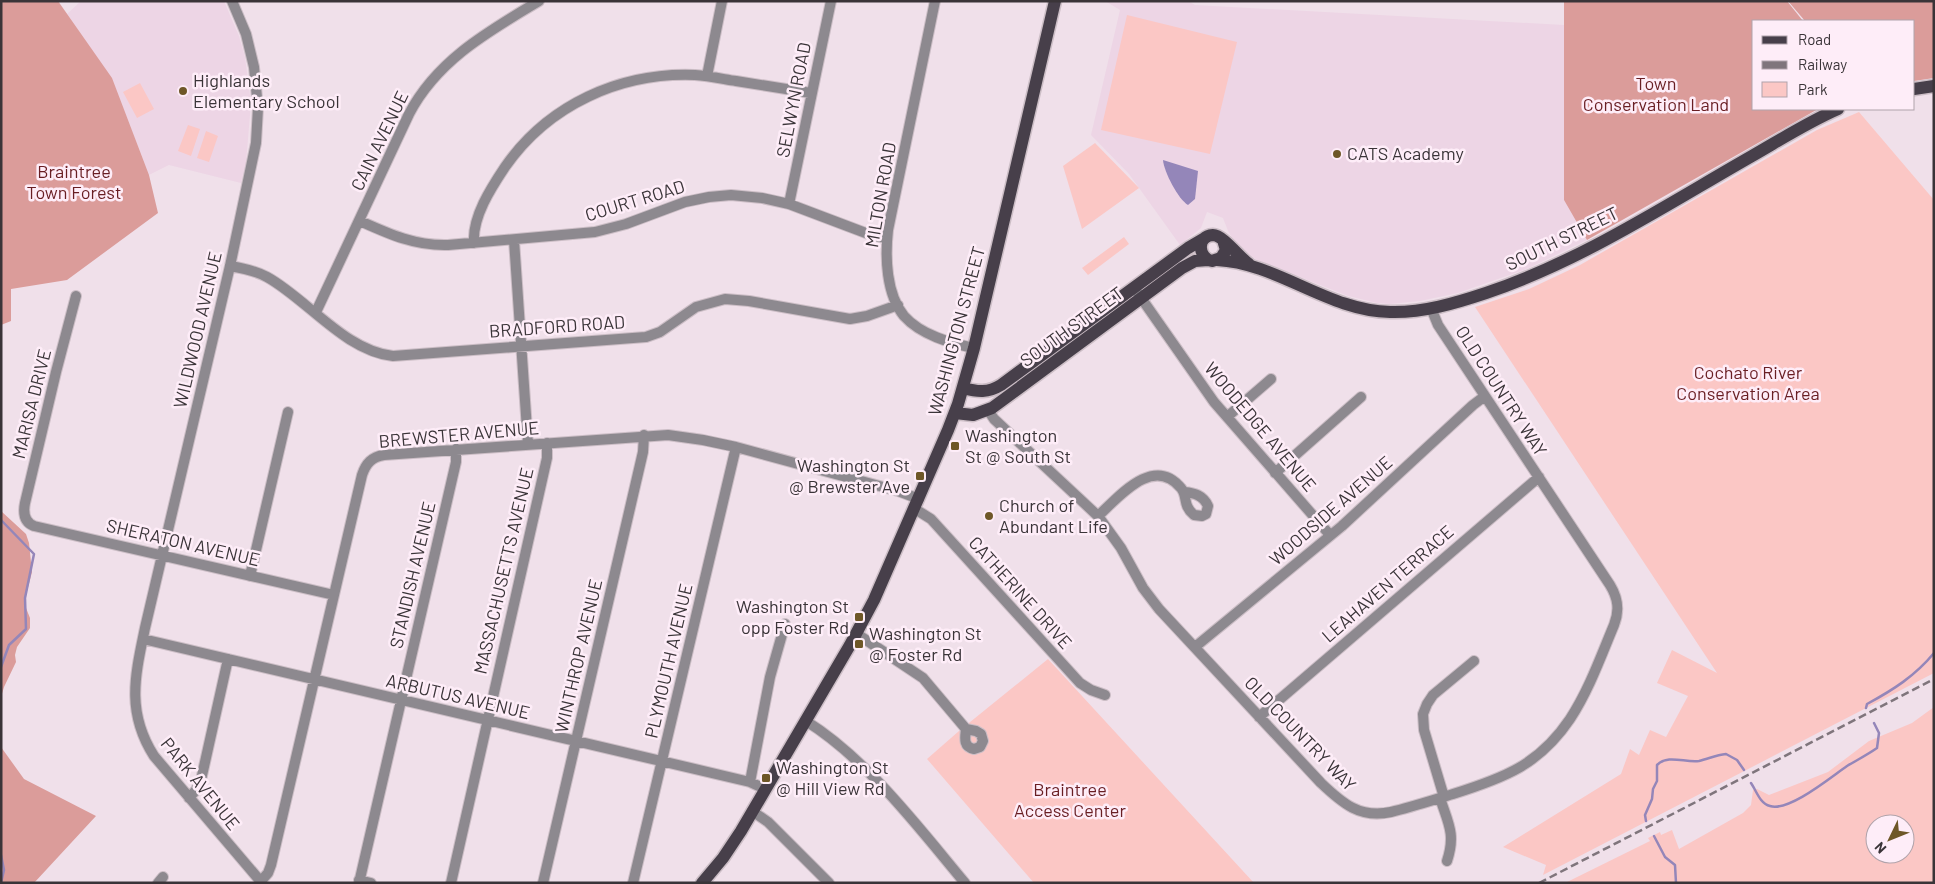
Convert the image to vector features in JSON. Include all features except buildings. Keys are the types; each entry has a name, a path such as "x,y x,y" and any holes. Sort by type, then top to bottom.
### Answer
{"main road":[{"name":"WASHINGTON STREET","path":"702,883 723,858 752,812 857,634 917,504 955,413 974,348 1055,1"},
{"path":"1915,89 1934,86"},
{"name":"SOUTH STREET","path":"1223,240 1238,256 1254,266 1317,294 1361,308 1390,312 1431,308 1489,292 1561,264 1836,110"},
{"path":"1214,235 1223,240 1226,246 1225,252 1212,260 1202,256 1201,243 1205,238 1214,235"},
{"name":"SOUTH STREET","path":"963,388 983,392 1001,385 1193,244 1205,238"},
{"name":"SOUTH STREET","path":"955,413 974,415 988,410 1191,263 1199,260 1212,260 1254,266"}],"street":[{"name":"WILDWOOD AVENUE","path":"137,666 254,157 258,115 255,75 250,51 232,1"},
{"name":"CAIN AVENUE","path":"316,312 409,114 426,86 445,65 472,43 539,1"},
{"path":"707,76 722,1"},
{"name":"SELWYN ROAD","path":"789,204 830,1"},
{"name":"MILTON ROAD","path":"935,1 887,238 888,270 898,306 904,316 920,328 950,342 974,348"},
{"path":"474,243 474,230 477,219 500,174 526,141 555,116 593,94 624,83 669,76 707,76 811,93"},
{"name":"COURT ROAD","path":"360,221 398,238 419,244 474,243 603,231 634,222 678,204 708,197 746,196 789,204 871,235 887,238"},
{"path":"514,240 528,444"},
{"name":"BRADFORD ROAD","path":"230,266 265,276 360,344 386,355 646,337 660,332 696,307 725,299 749,300 850,319 867,316 898,306"},
{"name":"WOODEDGE AVENUE","path":"1134,287 1204,389 1330,535"},
{"name":"MARISA DRIVE","path":"26,520 25,504 76,296"},
{"name":"OLD COUNTRY WAY","path":"988,410 994,419 1098,516 1121,548 1143,588 1159,609 1321,783 1342,803 1351,808 1360,812 1380,814 1491,782 1510,774 1527,763 1551,742 1570,718 1584,693 1616,620 1618,606 1613,590 1438,325 1431,308"},
{"path":"1227,417 1271,379"},
{"name":"WOODSIDE AVENUE","path":"1195,646 1394,480 1473,405 1485,396"},
{"path":"1275,473 1361,397"},
{"path":"250,576 288,412"},
{"name":"BREWSTER AVENUE","path":"261,882 271,865 362,475 368,462 375,457 644,435 677,435 736,447 898,491 917,504"},
{"name":"WINTHROP AVENUE","path":"543,883 643,452 644,435"},
{"name":"MASSACHUSETTS AVENUE","path":"452,883 547,458 547,443"},
{"name":"PLYMOUTH AVENUE","path":"633,883 736,447"},
{"name":"STANDISH AVENUE","path":"359,882 456,462 456,450"},
{"path":"1098,516 1124,490 1145,478 1156,476 1166,478 1174,482 1184,492"},
{"name":"LEAHAVEN TERRACE","path":"1260,717 1538,477"},
{"name":"CATHERINE DRIVE","path":"917,504 1076,679 1091,690 1104,695"},
{"name":"SHERATON AVENUE","path":"26,520 34,526 334,595"},
{"path":"750,782 770,677 785,624"},
{"path":"857,634 923,678 966,729"},
{"name":"ARBUTUS AVENUE","path":"143,639 750,782 765,789"},
{"path":"188,798 196,790 200,780 228,659"},
{"path":"1447,861 1452,836 1424,730 1423,714 1426,704 1433,695 1474,661"},
{"name":"PARK AVENUE","path":"137,666 134,699 142,733 154,756 261,882"},
{"path":"806,721 831,738 865,770 917,826 965,883"},
{"path":"752,812 768,822 829,883"},
{"path":"359,882 371,883"}],"shaded area":[{"name":"Highlands Elementary School","path":"81,1 224,1 239,36 245,57 251,103 246,163 241,183 169,165 149,175 112,79 67,14"},
{"name":"CATS Academy","path":"1105,1 1188,1 1195,5 1564,25 1564,200 1587,240 1527,269 1458,293 1420,301 1390,304 1348,296 1257,260 1245,253 1235,243 1223,218 1207,212 1201,228 1180,245 1129,174 1091,135 1120,10"},
{"path":"1163,160 1198,171 1195,199 1188,205 1172,185"}],"green space":[{"name":"Braintree Town Forest","path":"1,1 58,1 112,78 149,175 158,213 67,280 11,289 11,321 1,325"},
{"name":"Town Conservation Land","path":"1564,1 1787,1 1802,20 1752,20 1752,110 1816,110 1587,240 1564,200"},
{"path":"1788,1 1934,1 1934,78 1915,81 1915,20 1804,20"},
{"path":"1127,15 1237,42 1210,154 1101,130"},
{"path":"140,83 154,109 137,118 123,92"},
{"name":"Cochato River Conservation Area","path":"1859,112 1934,200 1934,673 1543,875 1546,865 1503,847 1621,774 1630,749 1639,755 1650,730 1666,737 1688,696 1657,683 1672,650 1717,673 1475,307 1529,289 1580,265 1817,130"},
{"path":"188,125 200,129 191,156 178,151"},
{"path":"206,131 218,136 209,162 197,158"},
{"path":"1095,143 1139,188 1082,229 1063,166"},
{"path":"1124,237 1129,244 1088,275 1082,268"},
{"path":"1,511 26,534 29,543 32,572 24,603 30,618 30,628 17,647 16,662 1,697"},
{"name":"Braintree Access Center","path":"1048,659 1254,883 1034,883 927,759"},
{"path":"1934,707 1934,883 1565,883 1650,841 1648,838 1660,832 1661,835 1672,830 1679,849 1743,813 1751,805 1753,790 1757,789 1769,795 1828,772 1869,741 1912,723"},
{"path":"1,747 24,779 96,816 34,883 1,883"}],"waterway":[{"path":"1,520 34,554 25,598 26,629 9,645 1,667"},
{"path":"1866,708 1867,704 1895,688 1911,676 1934,653"},
{"path":"1751,783 1761,800 1767,805 1778,806 1788,804 1810,792 1877,748 1879,733 1874,723"},
{"path":"1646,821 1645,815 1657,781 1657,765 1661,762 1671,759 1699,761 1726,754 1737,760 1744,770"},
{"path":"1654,836 1665,857 1675,865 1676,883"},
{"path":"1,855 4,870 1,883"}],"railway":[{"path":"1539,883 1934,679"}],"place":[{"name":"Highlands Elementary School","path":"183,91"},
{"name":"CATS Academy","path":"1337,154"},
{"name":"Washington St @ South St","path":"955,446"},
{"name":"Washington St @ Brewster Ave","path":"920,476"},
{"name":"Church of Abundant Life","path":"989,516"},
{"name":"Washington St opp Foster Rd","path":"859,617"},
{"name":"Washington St @ Foster Rd","path":"859,644"},
{"name":"Washington St @ Hill View Rd","path":"766,778"}]}
